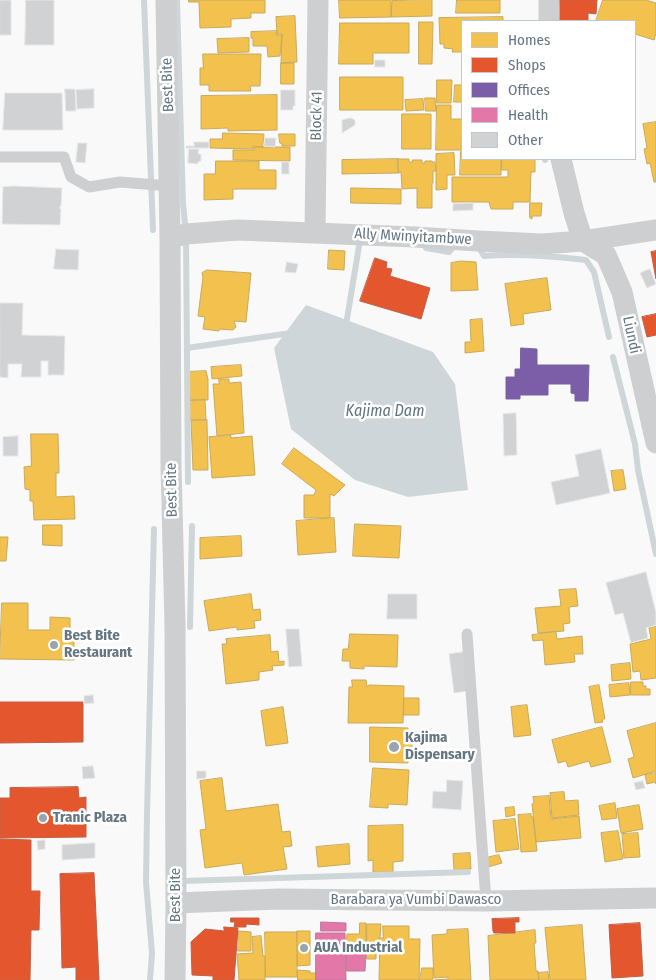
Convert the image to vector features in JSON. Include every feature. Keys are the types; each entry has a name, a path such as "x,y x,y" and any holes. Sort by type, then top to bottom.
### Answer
{"street":[{"name":"Best Bite","path":"166,0 171,466 175,626 175,980"},
{"name":"Block 41","path":"315,232 318,0"},
{"path":"549,0 549,20"},
{"path":"561,160 574,214 583,240"},
{"name":"Ally Mwinyitambwe","path":"170,238 186,234 238,230 533,243 583,240 656,230"},
{"name":"Liundi","path":"583,240 606,255 622,292 656,443"},
{"name":"Barabara ya Vumbi Dawasco","path":"176,903 279,899 486,901 656,898"}],"lane":[{"path":"0,157 64,157 71,177 89,187 120,182 169,186"},
{"path":"467,634 486,901"}],"water":[{"name":"Kajima Dam","path":"306,305 433,352 455,384 468,490 408,497 355,480 291,429 274,348"}],"building: Homes":[{"path":"189,0 265,0 265,13 251,13 251,18 231,19 231,27 200,28 199,2 189,2"},
{"path":"339,0 391,0 391,17 340,18"},
{"path":"432,0 432,16 391,17 392,1"},
{"path":"457,0 500,0 500,13 456,13"},
{"path":"603,0 646,0 656,3 656,33 654,40 636,34 636,20 596,20"},
{"path":"295,16 297,62 281,63 282,34 277,34 276,17"},
{"path":"503,17 503,20 461,20 461,52 452,52 453,49 444,48 444,44 440,44 439,18"},
{"path":"419,22 433,22 432,64 419,64"},
{"path":"340,23 409,23 409,53 373,53 373,64 339,64"},
{"path":"277,31 276,35 282,35 280,56 268,57 267,46 253,46 251,32"},
{"path":"249,38 249,52 218,53 217,39"},
{"path":"203,54 261,54 260,86 250,86 251,91 209,91 209,85 200,85 200,68 203,68"},
{"path":"281,63 294,63 294,84 281,84"},
{"path":"340,77 403,77 403,110 340,110"},
{"path":"437,80 452,80 451,103 437,103"},
{"path":"455,85 461,85 461,102 454,102"},
{"path":"277,95 277,130 228,131 228,128 201,129 201,96"},
{"path":"425,98 435,98 436,111 426,111"},
{"path":"423,99 424,110 406,111 405,100"},
{"path":"437,105 451,105 451,119 461,119 461,150 436,150"},
{"path":"402,114 431,114 431,149 402,149"},
{"path":"656,122 656,182 654,182 650,163 647,164 644,149 647,148 643,124"},
{"path":"223,133 264,134 263,147 253,146 253,149 210,148 210,139 222,139"},
{"path":"279,134 295,134 295,146 282,146"},
{"path":"254,147 290,147 290,161 233,160 233,150 254,150"},
{"path":"461,151 461,160 501,160 501,175 460,175"},
{"path":"454,153 455,175 447,175 447,189 436,190 436,154"},
{"path":"398,159 409,159 409,162 413,162 412,160 422,160 422,163 425,163 425,161 435,162 436,171 433,171 432,183 432,208 417,208 417,188 402,189"},
{"path":"398,159 398,173 342,174 342,160"},
{"path":"502,160 535,160 535,172 531,172 530,202 513,202 513,209 491,209 489,202 452,202 452,177 508,177 508,170 502,170"},
{"path":"216,161 259,161 259,170 276,170 276,189 233,189 233,199 204,200 204,174 215,174"},
{"path":"351,188 401,189 401,204 351,203"},
{"path":"530,203 542,203 541,216 532,216 532,219 530,218"},
{"path":"329,250 345,251 344,270 328,269"},
{"path":"461,261 476,262 478,290 451,291 451,263"},
{"path":"207,270 251,273 246,322 234,321 236,327 233,330 203,329 205,317 198,316 202,273"},
{"path":"547,278 551,310 523,314 524,324 511,326 505,284"},
{"path":"482,319 484,351 465,353 465,342 471,342 470,320"},
{"path":"241,365 242,376 212,379 211,367"},
{"path":"206,371 208,400 190,400 188,372"},
{"path":"219,379 229,379 229,383 241,382 244,433 217,436 213,384 219,384"},
{"path":"205,400 206,420 190,420 189,401"},
{"path":"207,420 208,470 193,470 191,421"},
{"path":"31,434 58,434 59,473 56,473 56,497 74,496 75,519 34,520 33,501 30,501 30,490 25,489 24,467 31,466"},
{"path":"231,436 231,438 252,436 255,475 212,478 209,437"},
{"path":"294,448 345,485 334,496 330,494 330,518 304,518 304,495 314,495 316,490 282,464"},
{"path":"623,470 626,489 614,491 611,471"},
{"path":"334,518 336,552 298,555 296,521"},
{"path":"355,524 401,526 399,558 353,556"},
{"path":"43,525 62,525 62,546 43,545"},
{"path":"241,536 242,556 200,559 200,538"},
{"path":"0,537 8,537 6,561 0,561"},
{"path":"576,589 578,606 569,607 570,623 563,624 564,631 538,633 535,608 561,606 559,590"},
{"path":"251,594 253,610 260,609 261,620 254,621 255,628 237,630 237,627 209,631 204,601"},
{"path":"2,603 28,603 28,630 50,630 50,617 70,618 70,631 74,631 74,660 0,659"},
{"path":"656,627 656,678 641,680 640,671 633,672 630,644 651,639 649,628"},
{"path":"556,632 557,639 582,636 583,654 574,654 575,662 545,665 543,640 533,641 532,635"},
{"path":"350,634 398,635 397,667 364,666 364,669 350,668 350,661 342,661 343,649 348,649"},
{"path":"270,635 271,652 278,651 279,662 284,661 284,665 272,666 273,670 259,672 259,680 226,684 222,644 227,644 226,639"},
{"path":"630,663 631,679 612,681 611,665"},
{"path":"352,680 366,680 367,687 369,685 404,686 403,723 348,723 349,687 352,687"},
{"path":"631,682 643,682 643,686 646,686 646,689 650,689 650,695 631,695"},
{"path":"629,683 630,695 610,697 609,685"},
{"path":"599,685 605,719 602,719 603,722 595,723 589,687"},
{"path":"404,698 419,698 419,715 404,715"},
{"path":"527,705 531,735 514,737 511,707"},
{"path":"283,707 288,743 266,746 261,711"},
{"path":"656,723 656,771 633,778 628,759 634,757 627,731"},
{"path":"370,727 408,728 408,740 412,740 412,755 408,755 408,763 370,762"},
{"path":"602,727 611,762 591,767 589,761 568,767 566,761 558,763 552,740"},
{"path":"373,768 409,770 407,805 388,804 388,808 370,807"},
{"path":"656,773 656,784 655,782 647,784 645,775"},
{"path":"222,778 226,811 278,804 282,832 290,831 292,846 283,847 287,869 244,875 242,863 205,868 200,830 206,829 200,781"},
{"path":"564,792 565,801 578,800 579,815 552,818 550,793"},
{"path":"549,796 551,819 579,816 581,838 536,842 533,797"},
{"path":"615,803 617,818 602,820 599,806"},
{"path":"639,805 643,829 621,833 617,809"},
{"path":"514,807 515,815 506,817 505,808"},
{"path":"531,814 537,851 521,852 518,815"},
{"path":"515,819 519,849 496,852 493,821"},
{"path":"403,825 403,861 393,862 393,872 373,872 373,860 368,861 368,826"},
{"path":"618,831 623,859 605,862 601,833"},
{"path":"638,833 640,857 624,858 622,834"},
{"path":"349,844 350,864 318,867 316,847"},
{"path":"470,853 471,869 454,870 453,854"},
{"path":"499,855 502,863 488,867 486,858"},
{"path":"360,923 366,923 366,945 346,945 347,934 359,934"},
{"path":"367,924 381,924 376,959 367,959"},
{"path":"582,925 586,980 550,980 545,928"},
{"path":"383,926 409,926 409,939 420,939 419,980 379,980 380,938 383,938"},
{"path":"468,929 471,980 435,980 448,979 448,977 434,978 432,935 447,934 447,930"},
{"path":"535,930 536,971 538,971 539,980 490,980 488,936"},
{"path":"239,931 251,932 251,951 238,951"},
{"name":"AUA Industrial","path":"297,931 310,931 310,965 298,966"},
{"path":"265,932 297,932 297,977 266,977"},
{"path":"261,936 263,956 265,956 265,980 239,980 237,954 253,953 252,937"},
{"path":"422,968 433,968 433,980 420,980"},
{"path":"298,970 316,973 316,980 298,980"},
{"path":"548,972 549,980 539,980 538,973"}],"building: Shops":[{"path":"560,0 597,0 596,14 588,13 588,20 559,20"},
{"path":"656,251 656,279 651,252"},
{"path":"375,258 387,262 386,268 392,269 390,276 430,288 421,319 360,301"},
{"path":"656,314 656,335 647,337 642,317"},
{"path":"0,702 83,702 83,742 0,743"},
{"name":"Tranic Plaza","path":"78,787 79,798 86,797 86,837 0,838 0,798 10,798 10,788"},
{"path":"0,839 31,840 31,891 40,891 39,930 31,930 30,980 0,980"},
{"path":"94,873 99,980 76,980 76,967 62,968 60,874"},
{"path":"231,918 259,918 259,925 246,924 246,927 234,927 235,922 231,922"},
{"path":"519,918 519,922 515,922 515,933 494,933 492,919"},
{"path":"640,923 643,976 612,978 609,925"},
{"path":"224,927 238,928 234,980 213,980 213,976 192,975 191,942 205,929 224,931"}],"building: Offices":[{"path":"521,348 537,349 537,365 589,365 588,401 575,401 575,394 571,393 571,384 548,384 548,395 520,395 520,399 506,399 506,377 515,377 515,369 520,369"}],"building: Health":[{"path":"321,922 346,923 346,931 321,931"},
{"path":"316,933 345,933 346,980 316,980"},
{"path":"347,953 366,953 365,971 347,971"}],"building: Other":[{"path":"0,0 11,0 11,35 0,35"},
{"path":"26,0 54,0 54,45 25,45"},
{"path":"375,60 385,60 385,67 375,67"},
{"path":"65,89 75,89 76,111 66,111"},
{"path":"94,89 94,108 77,109 76,90"},
{"path":"281,90 295,90 295,106 293,106 293,110 281,110"},
{"path":"5,93 62,93 63,130 3,130"},
{"path":"351,118 355,120 355,125 342,133 342,120"},
{"path":"265,138 276,138 275,147 264,146"},
{"path":"194,142 209,142 209,148 186,148 186,146 194,146"},
{"path":"78,143 87,143 85,163 76,162"},
{"path":"189,149 199,149 198,154 201,154 201,161 198,164 188,163"},
{"path":"282,162 289,162 289,174 282,174"},
{"path":"3,187 62,188 60,225 2,224"},
{"path":"473,203 473,210 453,211 453,204"},
{"path":"56,249 79,250 78,270 54,269"},
{"path":"287,262 298,264 296,273 285,272"},
{"path":"650,269 656,284 647,288 640,273"},
{"path":"0,303 23,303 22,335 65,336 64,375 48,375 48,361 41,361 41,377 21,377 22,364 8,364 8,378 0,377"},
{"path":"516,413 517,455 504,456 503,414"},
{"path":"18,436 18,456 3,456 3,437"},
{"path":"601,449 610,493 556,505 551,482 579,476 575,455"},
{"path":"646,572 656,613 656,625 646,628 648,638 631,643 623,613 615,615 606,583"},
{"path":"388,594 417,594 417,619 387,619"},
{"path":"286,629 299,629 302,666 289,667"},
{"path":"463,652 468,691 454,693 449,654"},
{"path":"93,695 94,703 84,704 84,696"},
{"path":"93,766 95,778 83,779 82,767"},
{"path":"197,771 206,771 206,778 197,779"},
{"path":"447,780 463,781 461,810 432,808 433,791 446,792"},
{"path":"643,781 645,788 636,790 634,783"},
{"path":"45,840 45,849 38,850 37,841"},
{"path":"95,843 95,858 62,860 62,845"}],"waterway":[{"path":"144,0 153,230"},
{"path":"177,0 183,204 186,234 188,482"},
{"path":"343,326 346,325 360,240 357,239"},
{"path":"426,248 449,252 455,245"},
{"path":"478,246 484,256 535,255 586,260 594,272 609,337"},
{"path":"187,348 291,333"},
{"path":"613,357 635,444 638,470 656,554"},
{"path":"190,627 192,526"},
{"path":"150,980 152,953 146,882 154,529"},
{"path":"183,881 468,872"}],"place":[{"name":"Best Bite Restaurant","path":"54,645"},
{"name":"Kajima Dispensary","path":"394,747"},
{"name":"Tranic Plaza","path":"43,818"},
{"name":"AUA Industrial","path":"304,948"}]}
